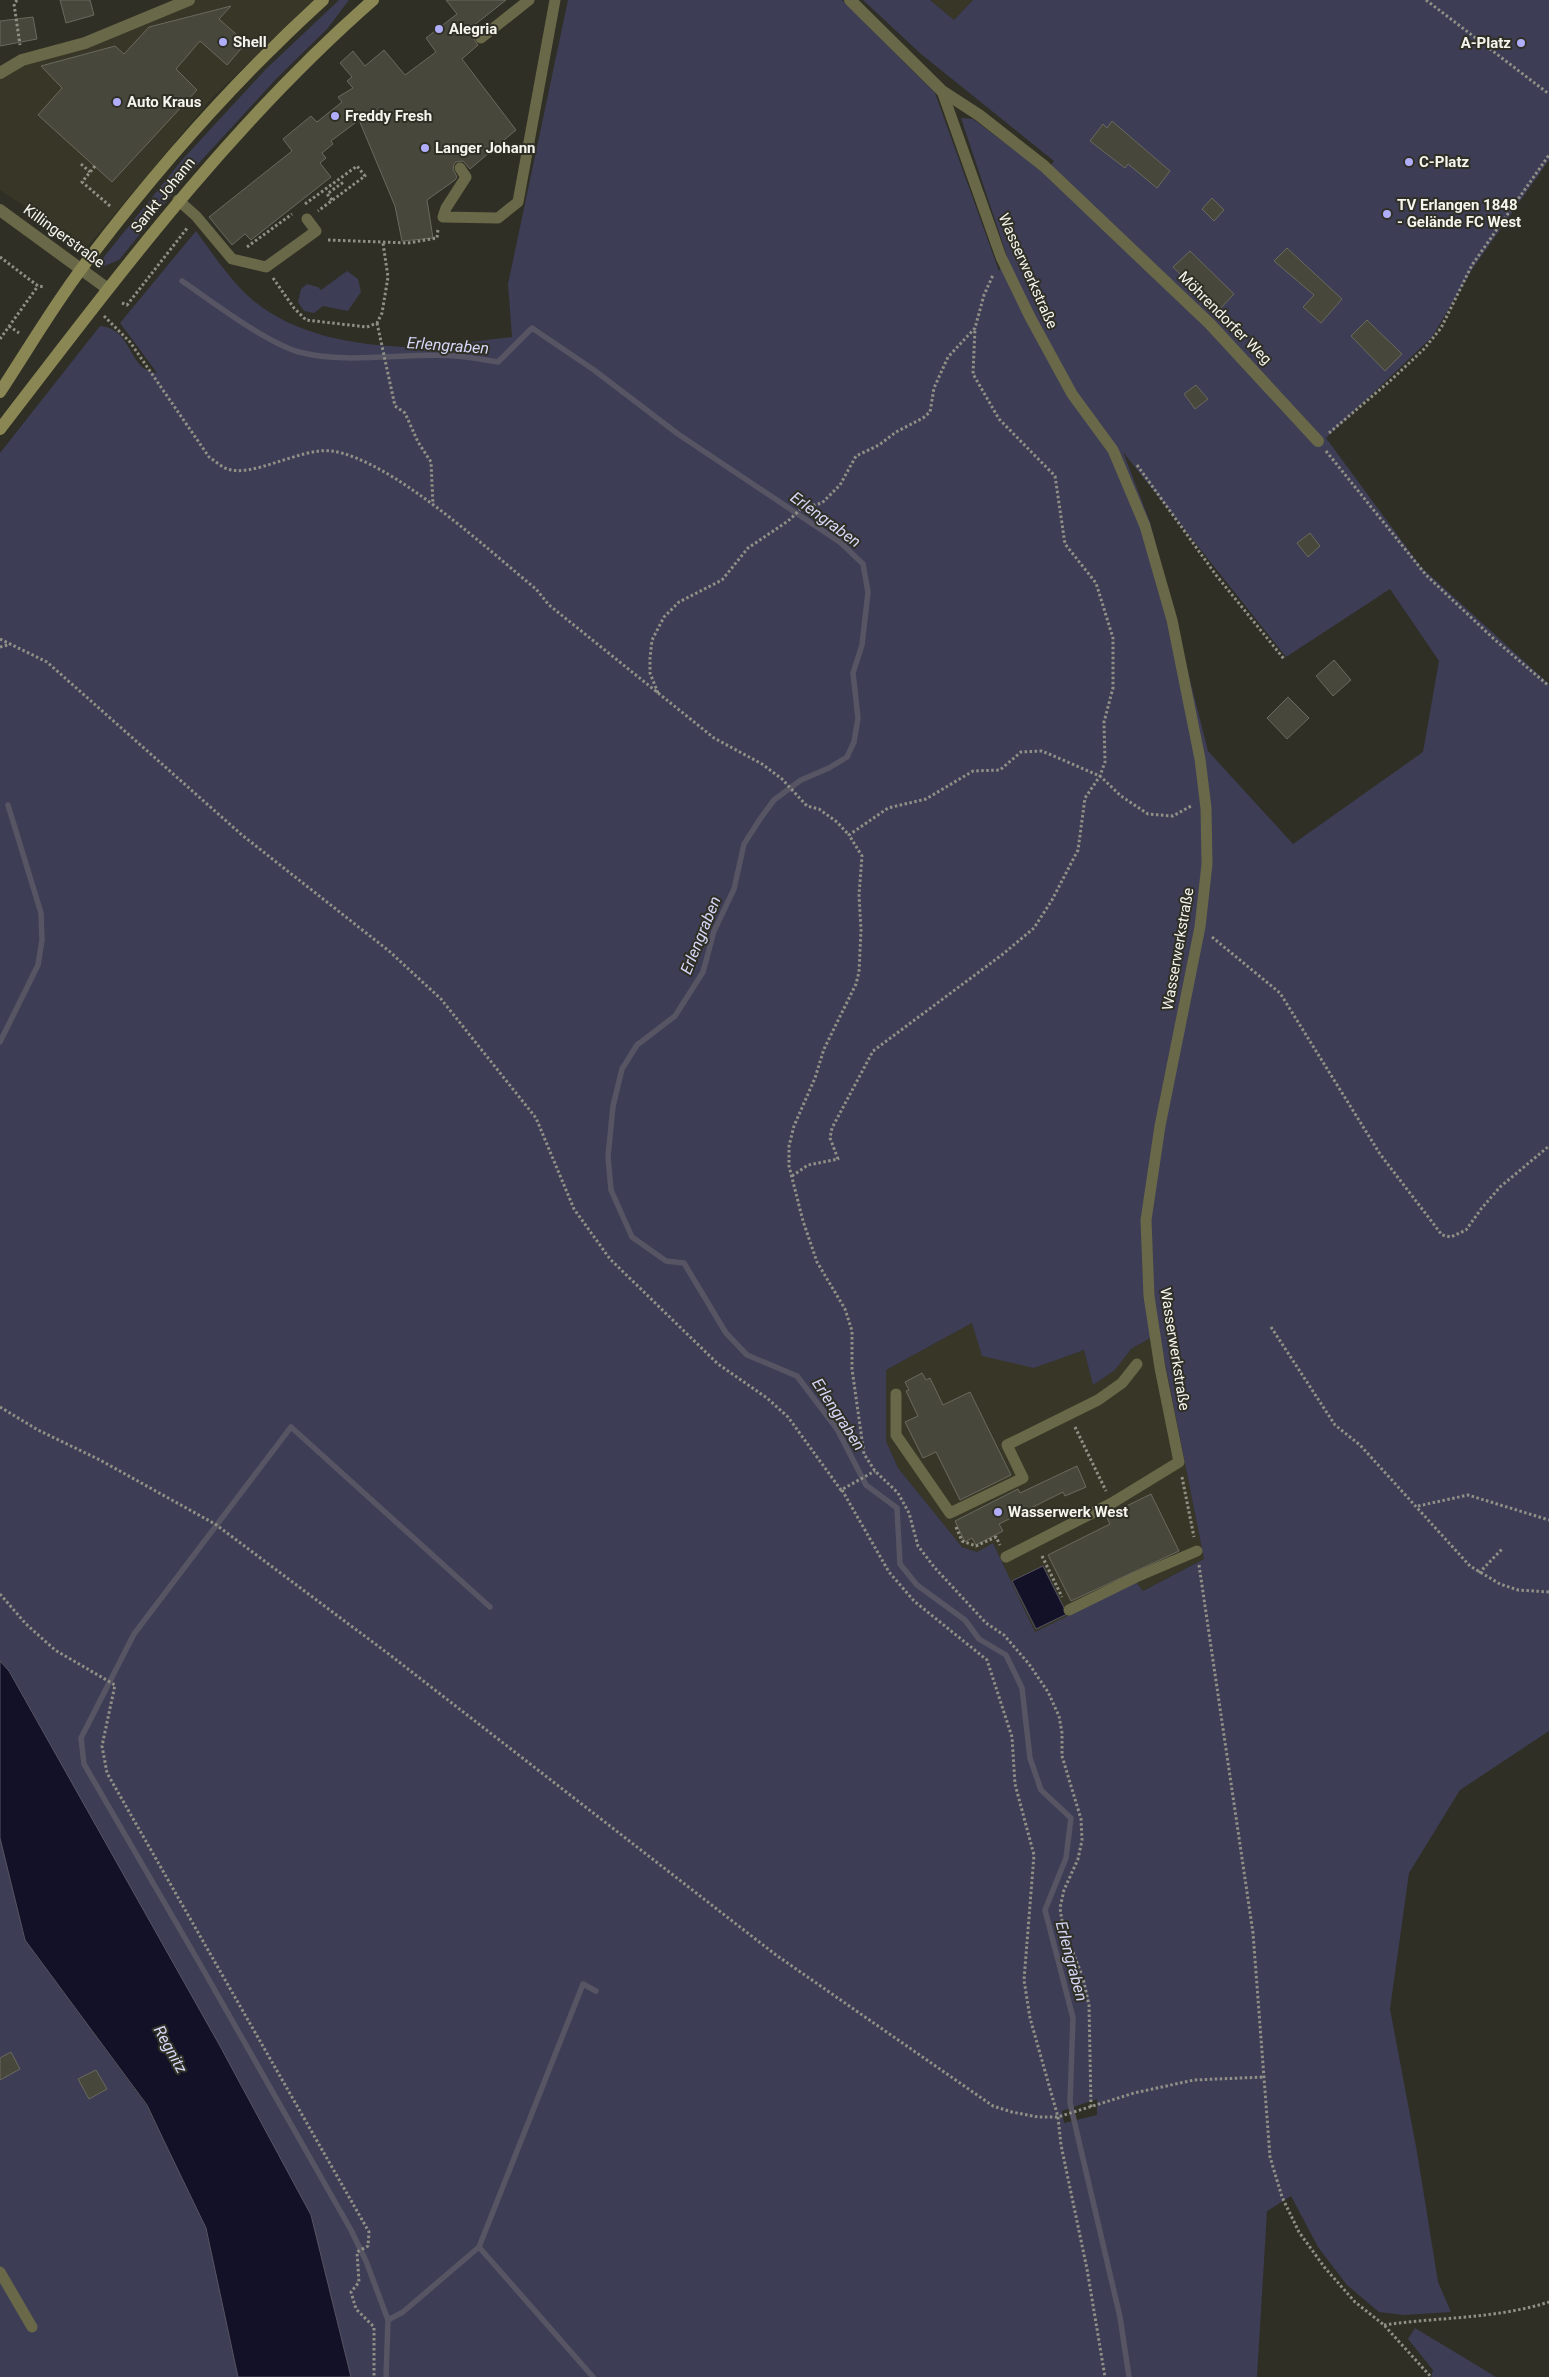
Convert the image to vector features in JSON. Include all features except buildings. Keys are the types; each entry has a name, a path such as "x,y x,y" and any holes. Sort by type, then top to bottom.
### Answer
{"main road":[{"name":"Sankt Johann","path":"0,392 81,269 166,162 223,98 323,0"},
{"name":"Sankt Johann","path":"0,430 178,200 295,72 373,0"}],"street":[{"path":"0,73 22,60 85,43 189,0"},
{"name":"Möhrendorfer Weg","path":"850,0 942,91 979,115 1044,166 1210,324 1318,441"},
{"name":"Killingerstraße","path":"0,210 108,289"}],"lane":[{"path":"481,38 529,0"},
{"path":"460,168 466,177 446,208 443,217 498,218 518,202 555,0"},
{"name":"Wasserwerkstraße","path":"942,91 1001,256 1030,317 1072,394 1113,450 1145,526 1172,620 1200,759 1206,808 1207,864 1200,927 1160,1126 1146,1220 1149,1296 1160,1368 1179,1462"},
{"path":"178,200 196,216 232,259 266,267 316,231 307,218"},
{"path":"896,1394 896,1435 950,1513 1023,1478 1007,1445 1098,1400 1122,1383 1137,1364"},
{"path":"1006,1557 1112,1503 1158,1473 1179,1462"},
{"path":"1068,1610 1136,1577 1197,1551"},
{"path":"0,2272 32,2327"}],"path":[{"path":"17,0 14,4 22,60"},
{"path":"1426,0 1549,94"},
{"path":"1549,155 1472,266 1441,328 1424,349 1390,381 1318,441 1426,575 1495,640 1549,686"},
{"path":"80,164 90,172"},
{"path":"95,166 82,182 122,216"},
{"path":"307,218 365,176 357,166 350,171"},
{"path":"332,200 327,194 345,181"},
{"path":"122,304 127,305 196,216"},
{"path":"308,238 408,243 437,238 438,229"},
{"path":"266,267 294,308 306,320 367,328 377,323 382,313 388,277 383,243"},
{"path":"792,1176 808,1165 838,1159 830,1138 832,1128 873,1052 1003,954 1034,928 1052,900 1078,850 1085,798 1100,776 1105,762 1104,722 1113,688 1113,638 1096,583 1065,544 1055,476 999,419 973,374 976,328 984,295 1001,256"},
{"path":"0,257 38,286 45,287"},
{"path":"0,339 38,286"},
{"path":"95,306 130,342 209,457 226,469 250,470 306,452 332,451 381,470 433,505 536,589 549,605 714,738 762,764 782,779 807,806 819,809 837,822 849,835 862,856 859,896 861,930 859,972 856,984 824,1049 794,1126 789,1146 792,1176 803,1221 817,1262 845,1309 852,1331 852,1369 862,1447 873,1472 898,1493 909,1513 918,1546 935,1568 986,1623 1004,1635 1029,1664 1048,1692 1059,1716 1062,1733 1062,1756 1081,1819 1082,1840 1078,1859 1064,1890 1060,1908 1063,1927 1083,1978 1089,2005 1091,2107"},
{"path":"377,323 395,406 405,413 418,442 431,462 433,505"},
{"path":"659,695 650,673 650,658 652,640 664,617 679,602 722,580 748,548 788,521 802,508 822,502 840,485 856,456 879,446 896,432 923,418 930,412 934,388 948,358 976,328"},
{"path":"1136,463 1216,575 1284,659"},
{"path":"0,639 47,662 242,835 389,951 440,999 536,1118 574,1209 610,1259 718,1364 767,1398 788,1416 841,1490 889,1572 914,1601 987,1660 1012,1737 1015,1784 1034,1855 1024,1980 1030,2018 1058,2117 1060,2144 1087,2269 1105,2377"},
{"path":"0,647 12,644"},
{"path":"849,835 888,808 926,799 972,771 1000,770 1022,752 1042,751 1100,776 1122,796 1148,814 1173,816 1192,806 1206,808"},
{"path":"1200,927 1280,993 1380,1154 1442,1235 1451,1237 1466,1230 1481,1208 1500,1187 1549,1146"},
{"path":"1271,1327 1334,1425 1360,1445 1418,1506 1470,1566 1479,1573 1518,1590 1549,1592"},
{"path":"0,1407 38,1430 100,1460 216,1526 390,1654 776,1955 993,2106 1038,2117 1058,2117 1134,2093 1194,2080 1265,2077"},
{"path":"1069,1414 1112,1503"},
{"path":"1179,1462 1197,1551 1253,1933 1270,2157 1282,2197 1299,2232 1325,2268 1355,2302 1384,2325 1432,2377"},
{"path":"841,1490 873,1472"},
{"path":"1418,1506 1468,1495 1549,1520"},
{"path":"962,1542 976,1546 996,1537 1006,1557"},
{"path":"1035,1542 1068,1610"},
{"path":"1479,1573 1503,1548"},
{"path":"0,1594 26,1624 55,1650 115,1686 102,1746 107,1772 369,2232 368,2246 357,2252 359,2282 351,2292 356,2309 374,2328 374,2377"},
{"path":"1384,2325 1425,2319 1516,2311 1549,2302"}],"shaded area":[{"path":"191,0 313,0 212,98 87,247 0,190 0,73"},
{"path":"339,0 349,0 327,29 276,79 188,175 119,260 102,267 99,263 182,160 266,69"},
{"path":"568,0 842,0 935,93 999,271 1007,256 961,118 973,119 1045,173 1054,161 921,54 863,0 930,0 954,20 973,0 1549,0 1549,160 1473,268 1432,337 1326,438 1421,567 1549,684 1549,1731 1460,1790 1409,1873 1390,2009 1417,2152 1438,2282 1451,2312 1404,2315 1379,2312 1347,2285 1318,2247 1291,2196 1267,2211 1257,2377 351,2377 311,2215 9,1671 0,1661 0,453 100,326 117,332 140,364 146,370 157,373 120,323 196,231 240,288 276,316 317,334 362,343 418,347 512,337 508,284","holes":["1123,452 1286,657 1390,589 1439,661 1423,752 1293,844 1208,751 1150,522","972,1323 982,1356 1034,1368 1084,1350 1093,1385 1115,1370 1131,1349 1159,1333 1204,1559 1143,1591 1136,1582 1035,1632 993,1543 977,1552 962,1547 898,1468 886,1441 886,1370","1097,2099 1097,2115 1064,2123 1062,2111"]},
{"path":"930,0 973,0 954,20"},
{"path":"347,271 358,279 361,292 348,311 323,306 314,313 304,311 298,302 301,289 307,284 318,287 321,290"},
{"path":"972,1323 1034,1368 1084,1350 1093,1385 1115,1370 1131,1349 1159,1333 1204,1559 1142,1591 1136,1582 1035,1632 993,1543 977,1552 962,1547 898,1468 886,1441 886,1370"},
{"path":"0,1838 25,1940 147,2106 206,2228 238,2377 0,2377"},
{"path":"1415,2328 1496,2377 1431,2377 1433,2370 1408,2339"}],"water":[{"path":"1043,1566 1067,1614 1036,1629 1012,1581"},
{"name":"Regnitz","path":"0,1661 9,1671 220,2046 311,2215 351,2377 238,2377 206,2228 147,2105 25,1940 0,1838"}],"waterway":[{"name":"Erlengraben","path":"182,281 239,321 271,340 299,352 318,356 357,358 437,355 461,356 498,362 532,328 594,370 678,434 841,543 863,564 868,592 862,645 853,673 858,718 854,742 847,757 829,768 801,780 774,800 744,844 734,889 714,931 703,972 675,1016 637,1045 622,1069 613,1106 608,1157 611,1190 632,1237 666,1261 684,1263 726,1333 747,1355 797,1376 837,1429 866,1485 897,1508 900,1564 917,1585 965,1620 979,1639 1006,1655 1022,1688 1030,1758 1041,1790 1071,1818 1066,1858 1045,1910 1073,2018 1070,2103 1120,2317 1129,2377"},
{"path":"0,1042 38,965 42,940 41,913 8,805"},
{"path":"388,2320 366,2261 351,2230 84,1764 81,1738 134,1634 291,1427 490,1607"},
{"path":"386,2377 388,2320 403,2312 479,2247 583,1984 596,1991"},
{"path":"479,2247 593,2377"}],"place":[{"name":"Alegria","path":"439,29"},
{"name":"Shell","path":"223,42"},
{"name":"A-Platz","path":"1521,43"},
{"name":"Auto Kraus","path":"117,102"},
{"name":"Freddy Fresh","path":"335,116"},
{"name":"Langer Johann","path":"425,148"},
{"name":"C-Platz","path":"1409,162"},
{"name":"TV Erlangen 1848 - Gelände FC West","path":"1387,214"},
{"name":"Wasserwerk West","path":"998,1512"}]}
